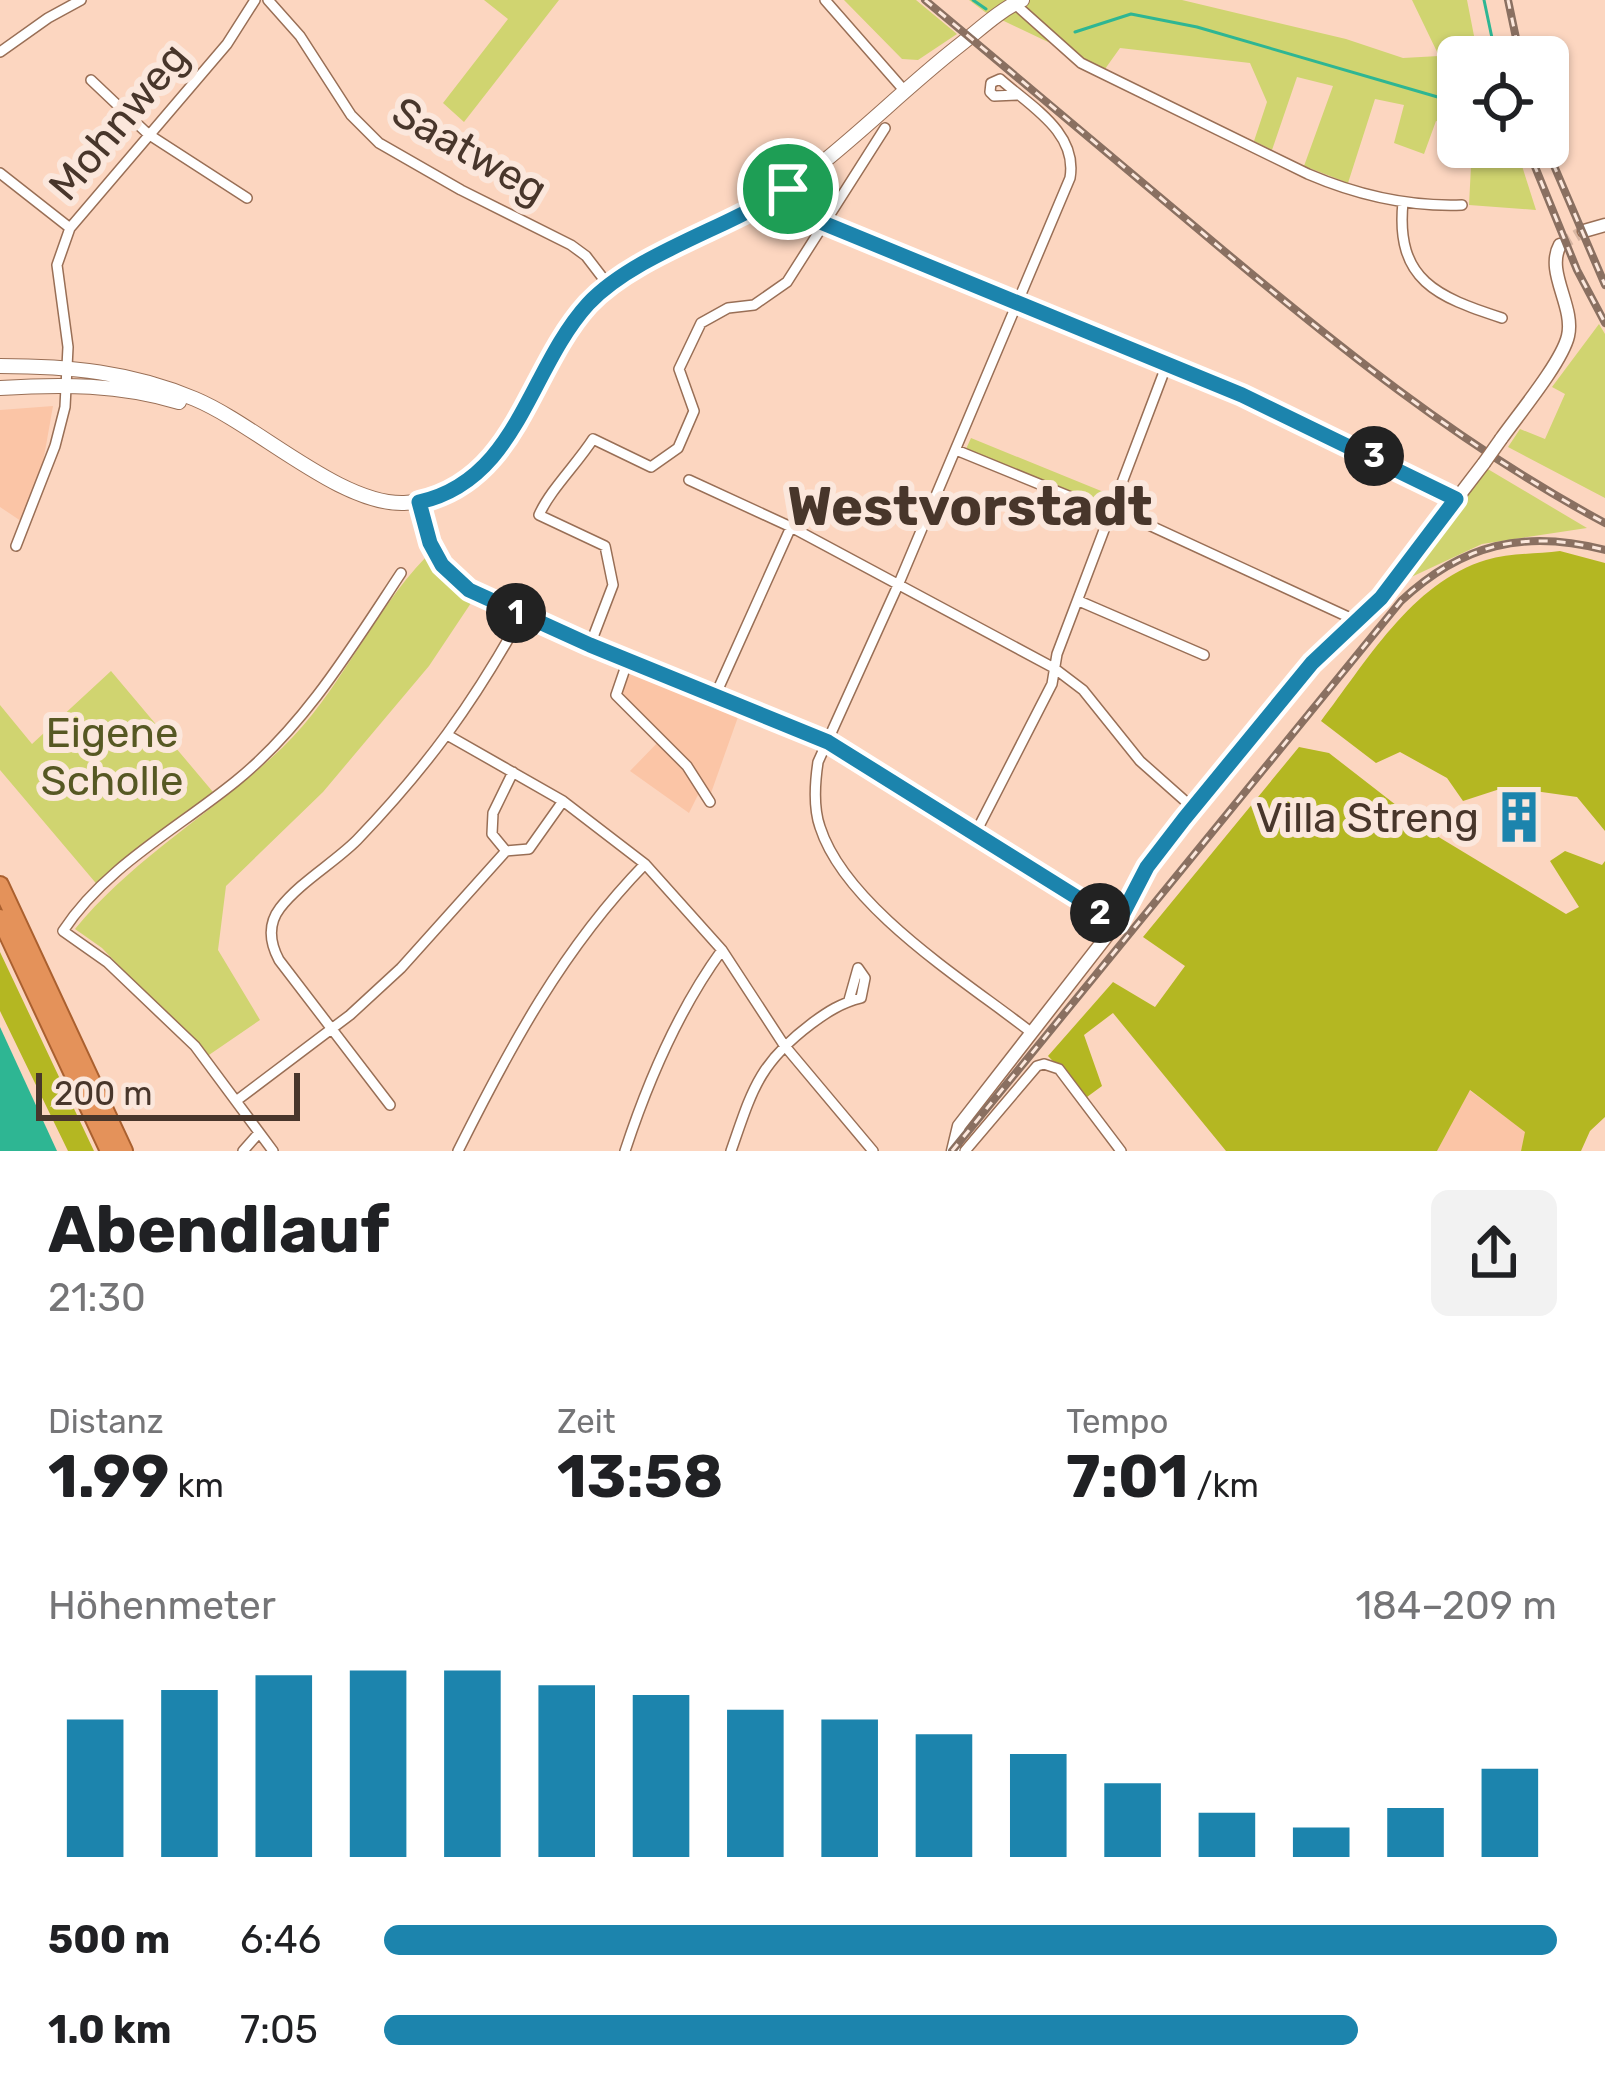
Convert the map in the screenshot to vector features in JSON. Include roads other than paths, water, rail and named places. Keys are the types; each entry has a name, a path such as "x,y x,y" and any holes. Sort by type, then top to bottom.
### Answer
{"highway":[{"path":"0,885 124,1151"},
{"path":"0,918 109,1151"}],"main road":[{"path":"0,366 68,366 155,385 198,400 358,495 399,503 451,491 487,465 515,428 560,339 592,300 639,266 742,218 788,189 903,89 1018,1"},
{"path":"0,388 66,384 152,394 240,424"}],"street":[{"path":"0,52 81,0"},
{"name":"Mohnweg","path":"16,546 55,446 66,384 57,265 70,228 227,44 255,0"},
{"name":"Saatweg","path":"268,0 301,36 351,115 379,143 586,256 609,286"},
{"path":"825,0 903,89"},
{"path":"1018,1 1082,63 1308,174 1342,188 1403,202 1462,206"},
{"path":"92,80 148,134 247,197"},
{"path":"1017,95 1058,131 1072,166 956,450 818,762 815,786 819,826 838,863 866,896 921,949 1032,1034"},
{"path":"590,645 613,585 605,545 539,515 544,503 593,439 651,467 677,448 694,411 679,369 701,322 728,308 742,308 774,295 787,282 885,128"},
{"path":"0,172 70,228"},
{"path":"788,189 823,223 1313,426 1456,499"},
{"path":"1403,202 1407,257 1421,280 1442,297 1502,318"},
{"path":"1584,231 1605,225"},
{"path":"952,1151 959,1126 1118,923 1147,867 1312,663 1402,573 1501,439 1568,339 1555,259 1560,245"},
{"path":"974,834 1052,683 1167,364"},
{"path":"956,450 1111,510 1357,620"},
{"path":"689,480 791,527 1054,668 1094,703 1140,761 1193,808"},
{"path":"419,502 430,543 454,579 522,616 828,742 1118,923"},
{"path":"715,696 791,527"},
{"path":"273,1151 195,1046 134,985 63,931 76,911 122,867 235,782 283,736 340,666 401,573"},
{"path":"1079,601 1204,655"},
{"path":"390,1105 279,960 271,944 271,928 279,908 352,844 449,736 522,616"},
{"path":"628,660 616,695 687,766 710,802"},
{"path":"449,736 563,801 645,864 722,950 784,1045 873,1151"},
{"path":"506,851 492,834 494,813 514,772"},
{"path":"236,1100 331,1030 401,968 506,851 529,849 563,801"},
{"path":"458,1151 539,997 609,902 645,864"},
{"path":"625,1151 659,1061 722,950"},
{"path":"730,1151 758,1078 784,1045 850,1000"},
{"path":"965,1151 1037,1066 1045,1064 1059,1070 1121,1151"},
{"path":"243,1151 258,1133"}],"water":[{"path":"0,1027 57,1151 0,1151"}],"waterway":[{"path":"973,0 986,9"},
{"path":"1484,0 1492,36"},
{"path":"1075,32 1131,14 1197,27 1437,97"}],"tunnel":[{"path":"1560,245 1584,231"}],"railway":[{"path":"925,0 1348,352 1499,460 1605,523"},
{"path":"1508,0 1516,36"},
{"path":"1536,168 1577,270 1605,323"},
{"path":"1555,168 1605,285"},
{"path":"952,1151 1401,601 1447,566 1496,546 1548,541 1605,550"}],"place":[{"name":"Villa Streng","path":"1519,817"}],"district":[{"name":"Westvorstadt","path":"970,506"}],"park label":[{"name":"Eigene Scholle","path":"112,756"}]}
